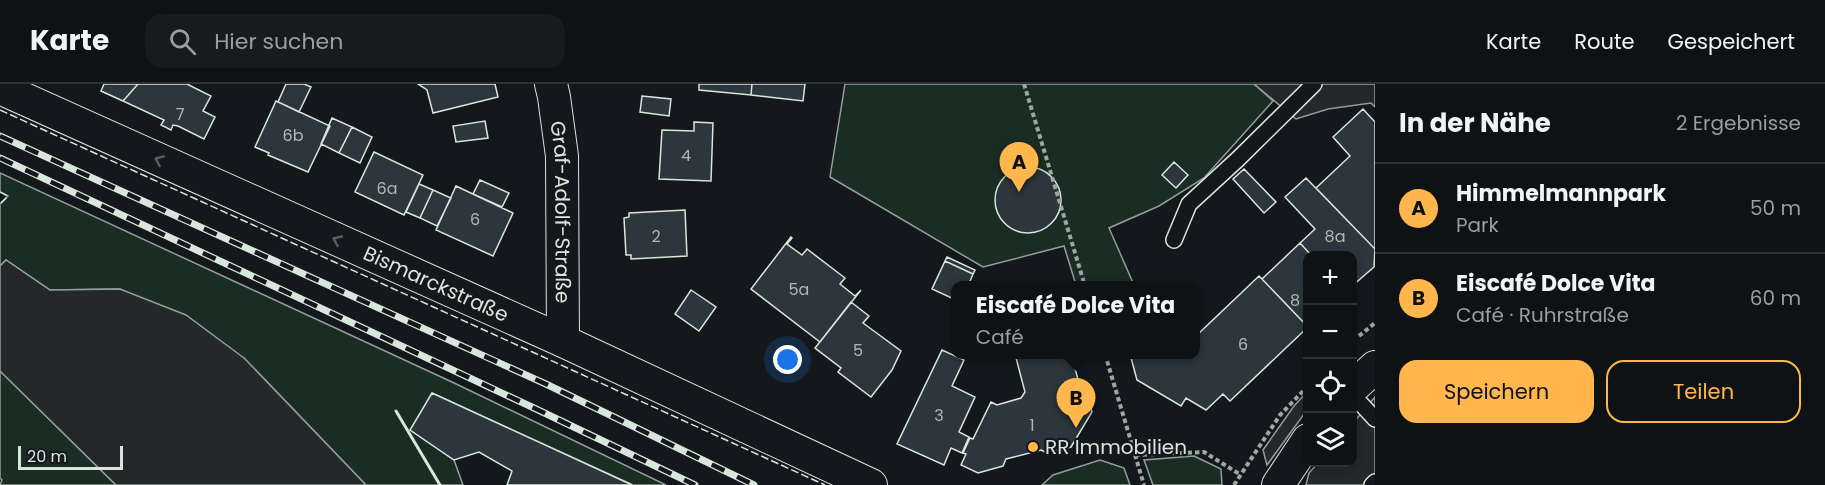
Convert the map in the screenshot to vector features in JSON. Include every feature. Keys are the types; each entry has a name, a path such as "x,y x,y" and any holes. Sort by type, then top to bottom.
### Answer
{"street":[{"name":"Graf-Adolf-Straße","path":"551,84 562,156 563,341"},
{"name":"Bismarckstraße","path":"0,88 563,341 871,485"},
{"path":"1357,384 1375,367"},
{"path":"1278,485 1303,448"}],"lane":[{"path":"1174,240 1189,204 1314,84"},
{"path":"1357,399 1375,419"}],"path":[{"path":"1024,84 1083,281"},
{"path":"1357,338 1375,323"},
{"path":"1106,359 1144,485"},
{"path":"1135,455 1204,452 1241,475"}],"green space":[{"path":"845,84 1254,84 1273,101 1204,178 1159,206 1109,228 1132,281 1075,281 1064,246 983,267 830,177"},
{"path":"0,173 452,382 666,485 633,485 432,393 411,430 454,460 463,485 366,485 244,358 120,289 50,290 6,260 0,266 0,204 8,196 0,192"},
{"path":"0,371 116,485 0,485 2,480 0,478"},
{"path":"1194,456 1221,469 1222,485 1153,485 1144,460"},
{"path":"1100,460 1124,468 1130,485 1042,485 1053,475"}],"shaded area":[{"path":"1254,84 1375,84 1375,107 1371,103 1328,109 1296,119"},
{"path":"6,260 50,290 120,289 186,315 244,358 366,485 116,485 0,371 0,266"},
{"path":"1303,396 1303,416 1267,465 1263,450"},
{"path":"1375,397 1375,485 1306,485 1309,473 1314,467 1357,467 1357,418"}],"building":[{"path":"104,84 138,84 123,101 101,91"},
{"path":"138,84 187,84 211,96 203,111 215,117 204,139 178,126 173,125 171,130 161,125 164,120 123,101"},
{"path":"286,84 304,84 311,87 299,112 278,102"},
{"path":"418,84 495,84 498,97 433,113 427,90"},
{"path":"699,84 752,84 751,95 699,90"},
{"path":"752,84 805,84 803,101 751,95"},
{"path":"642,96 671,99 669,116 640,112"},
{"path":"276,101 330,126 308,172 255,147"},
{"path":"1363,109 1375,122 1375,249 1316,188 1350,156 1333,137"},
{"path":"332,118 352,127 339,153 321,144"},
{"path":"485,121 488,138 456,142 453,126"},
{"path":"694,122 713,123 711,181 659,179 662,130 694,131"},
{"path":"352,127 372,137 360,163 339,153"},
{"path":"374,152 423,175 404,215 355,192"},
{"path":"1174,162 1188,175 1176,188 1162,175"},
{"path":"1028,167 1041,170 1051,177 1058,187 1061,200 1058,213 1051,223 1041,230 1028,233 1015,230 1005,223 998,213 995,200 998,187 1005,177 1015,170"},
{"path":"1244,169 1276,202 1264,213 1233,179"},
{"path":"1306,178 1375,249 1374,267 1357,282 1357,251 1307,251 1300,243 1315,229 1285,197"},
{"path":"480,180 509,193 502,207 473,194"},
{"path":"419,184 433,190 420,218 406,212"},
{"path":"456,186 513,213 493,256 436,230"},
{"path":"433,190 451,198 437,226 420,218"},
{"path":"685,210 687,256 631,259 631,255 626,255 624,218 629,217 629,213"},
{"path":"791,237 787,244 802,255 807,249 845,278 840,284 855,296 861,290 820,342 751,289"},
{"path":"1300,243 1307,251 1303,251 1303,322 1262,279"},
{"path":"947,257 975,270 973,274 945,261"},
{"path":"945,261 973,274 970,281 951,281 951,298 932,289"},
{"path":"1259,276 1303,322 1303,332 1230,401 1223,394 1206,410 1186,398 1181,406 1137,380 1131,359 1200,359 1200,332"},
{"path":"691,290 716,307 699,331 675,314"},
{"path":"851,302 869,316 863,323 901,351 892,370 871,397 838,372 841,368 815,348"},
{"path":"942,350 951,354 951,359 964,360 952,386 975,397 959,432 969,437 962,453 951,448 944,465 897,444"},
{"path":"1016,359 1072,359 1079,383 1085,387 1092,412 1071,447 1047,453 1041,450 1006,459 1003,466 978,473 961,465 966,454 963,453 970,438 973,439 991,402 997,405 1021,398 1025,392"},
{"path":"432,393 632,485 507,485 512,471 479,452 454,460 410,430"}],"railway":[{"path":"0,136 548,385 754,485"},
{"path":"0,158 695,485"}],"fence":[{"path":"0,110 825,485"},
{"path":"0,192 8,196 0,204"}],"wall":[{"path":"396,411 440,485"}],"place":[{"name":"Himmelmannpark","path":"1019,192"},
{"name":"Eiscafé Dolce Vita","path":"1076,428"},
{"name":"RR Immobilien","path":"1033,447"}]}
